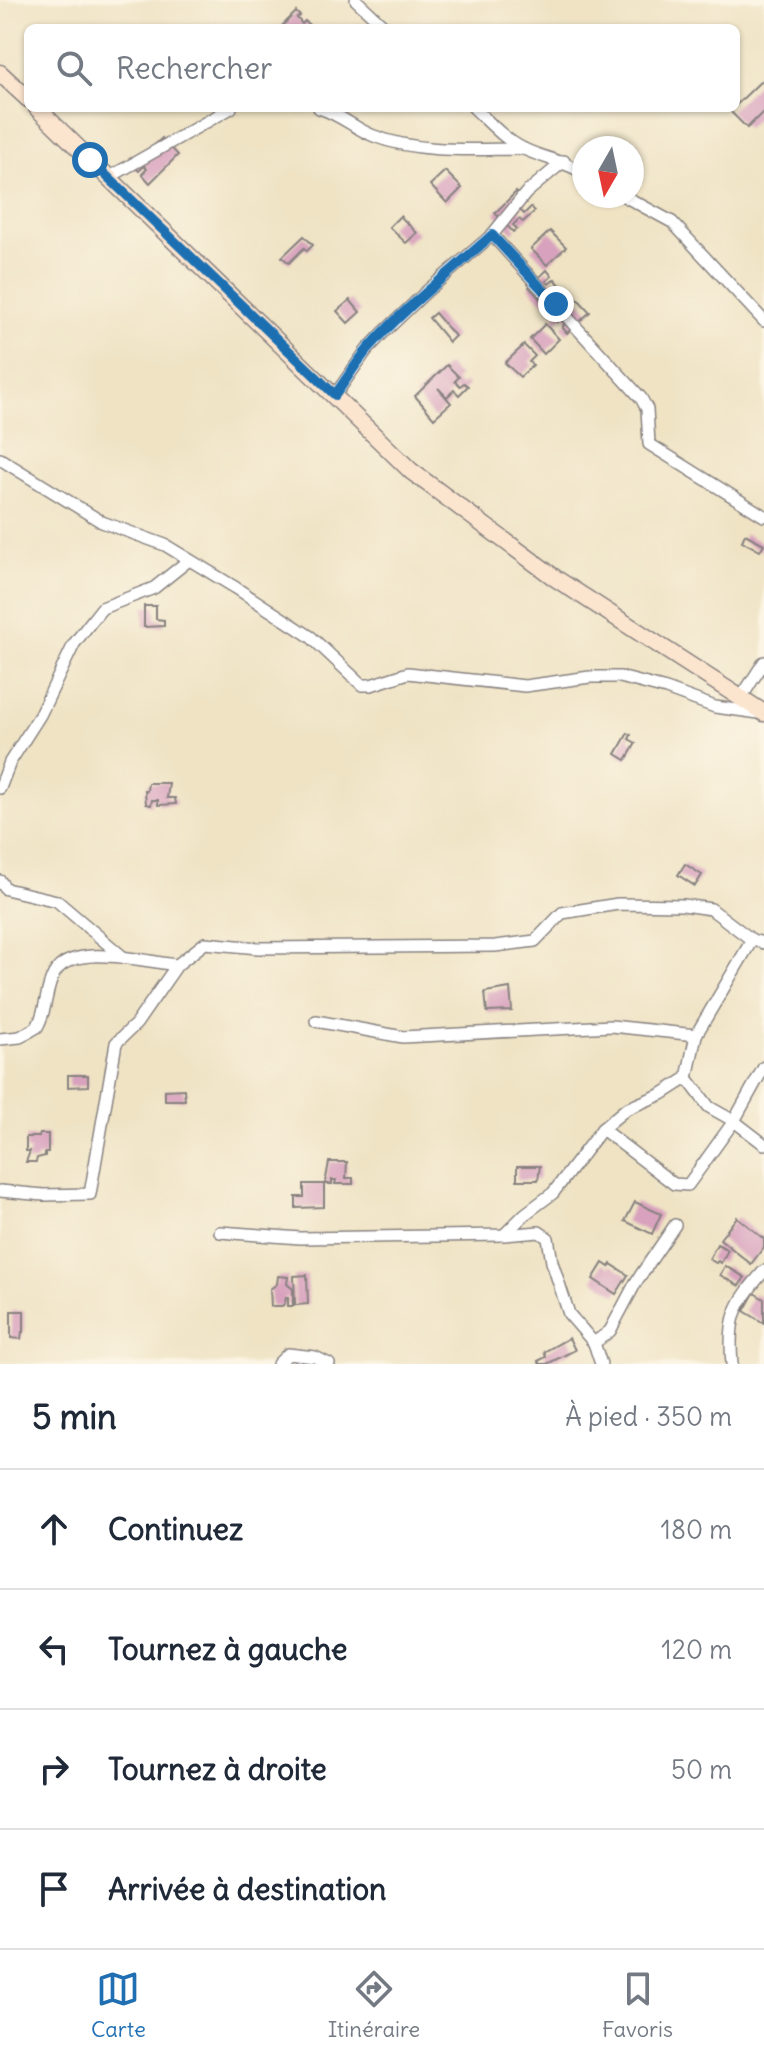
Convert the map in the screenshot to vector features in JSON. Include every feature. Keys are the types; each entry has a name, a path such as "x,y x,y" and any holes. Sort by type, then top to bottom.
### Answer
{"street":[{"path":"356,0 382,24"},
{"path":"0,73 24,95"},
{"path":"41,112 411,471 555,578 764,713"},
{"path":"108,178 224,112"},
{"path":"329,112 347,119 366,133 387,140 443,149 524,149"},
{"path":"478,112 506,138 524,149 572,166"},
{"path":"335,395 366,351 383,333 492,235 526,193 564,161"},
{"path":"644,207 672,222 764,321"},
{"path":"492,235 641,398 647,409 649,444 764,516"},
{"path":"0,459 102,522 165,545 311,637 362,685 408,673 525,686 590,677 620,677 666,689 715,707 764,713"},
{"path":"0,788 10,762 40,715 74,644 102,608 154,588 189,560"},
{"path":"741,698 764,662"},
{"path":"0,881 6,889 46,896 67,906 124,957"},
{"path":"0,1191 44,1195 90,1194 116,1043 136,1024 177,965 205,943 258,948 495,946 535,941 562,913 618,904 683,905 711,909 758,942 696,1035 687,1078 662,1094 626,1109 602,1129 553,1193 504,1235"},
{"path":"0,1039 20,1037 37,1027 52,978 60,965 85,957 124,957 177,965"},
{"path":"316,1021 403,1037 611,1026 696,1035"},
{"path":"602,1129 674,1184 688,1185 734,1121 764,1067"},
{"path":"687,1078 709,1107 764,1144"},
{"path":"594,1343 610,1331 636,1282 675,1225"},
{"path":"220,1232 300,1238 539,1232 548,1238 552,1262 569,1314 594,1343 601,1364"},
{"path":"732,1364 730,1337 734,1311 764,1271"},
{"path":"278,1364 288,1354 315,1357 329,1364"}],"building":[{"path":"296,12 302,24 284,24"},
{"path":"761,81 764,84 764,111 747,128 731,112 740,112 740,101"},
{"path":"162,138 178,155 150,183 142,174 147,169 144,166 139,171 133,166"},
{"path":"445,171 462,188 447,203 430,185"},
{"path":"516,192 526,202 519,209 524,214 531,207 535,211 523,222 519,219 513,225 517,229 513,232 495,213"},
{"path":"400,216 417,233 406,243 389,227"},
{"path":"550,231 566,247 547,265 531,249"},
{"path":"304,236 313,245 307,251 304,248 289,263 282,257"},
{"path":"547,270 552,276 546,281 549,284 555,279 561,286 543,302 529,287"},
{"path":"576,297 590,312 567,333 562,327 569,320 565,315 557,322 553,318"},
{"path":"350,300 360,312 348,323 337,311"},
{"path":"435,313 455,336 449,342 429,318"},
{"path":"545,324 559,339 544,354 530,339"},
{"path":"524,345 535,356 529,362 533,365 520,377 505,363"},
{"path":"447,365 459,377 455,381 460,386 464,383 468,386 459,395 454,390 447,397 438,388 451,403 434,418 415,396"},
{"path":"745,534 764,544 760,551 742,541"},
{"path":"144,606 156,606 156,619 164,620 164,626 144,627"},
{"path":"628,733 631,735 629,739 636,743 626,760 616,754"},
{"path":"148,783 169,783 167,798 175,798 176,804 158,805 158,800 152,800 151,805 146,804"},
{"path":"685,864 702,875 695,886 678,875"},
{"path":"510,988 512,1011 487,1012 485,992"},
{"path":"68,1075 88,1075 88,1086 68,1087"},
{"path":"184,1089 185,1100 165,1100 165,1090"},
{"path":"40,1134 48,1134 48,1152 37,1158 36,1162 26,1162 30,1151 26,1151 26,1137 39,1137"},
{"path":"329,1162 347,1162 346,1178 353,1178 353,1184 335,1184 336,1180 332,1180 332,1184 325,1184"},
{"path":"517,1166 540,1166 538,1180 517,1180"},
{"path":"304,1184 324,1184 324,1207 296,1208 296,1197 304,1197"},
{"path":"635,1202 661,1214 652,1234 625,1221"},
{"path":"737,1217 764,1239 764,1247 751,1264 720,1239"},
{"path":"717,1244 728,1250 721,1263 709,1259"},
{"path":"603,1263 609,1267 611,1264 628,1275 616,1294 593,1279"},
{"path":"725,1266 745,1277 739,1286 720,1275"},
{"path":"307,1275 308,1304 295,1305 294,1276"},
{"path":"278,1276 288,1277 287,1284 293,1289 293,1306 288,1306 286,1297 282,1306 271,1306 270,1289 277,1284"},
{"path":"754,1293 764,1299 764,1323 744,1311"},
{"path":"11,1311 24,1311 21,1339 11,1338"},
{"path":"569,1338 575,1350 547,1364 540,1364 538,1361 546,1357 544,1352"}],"route":[{"path":"90,160 335,395 366,351 383,333 492,235 556,304"}]}
